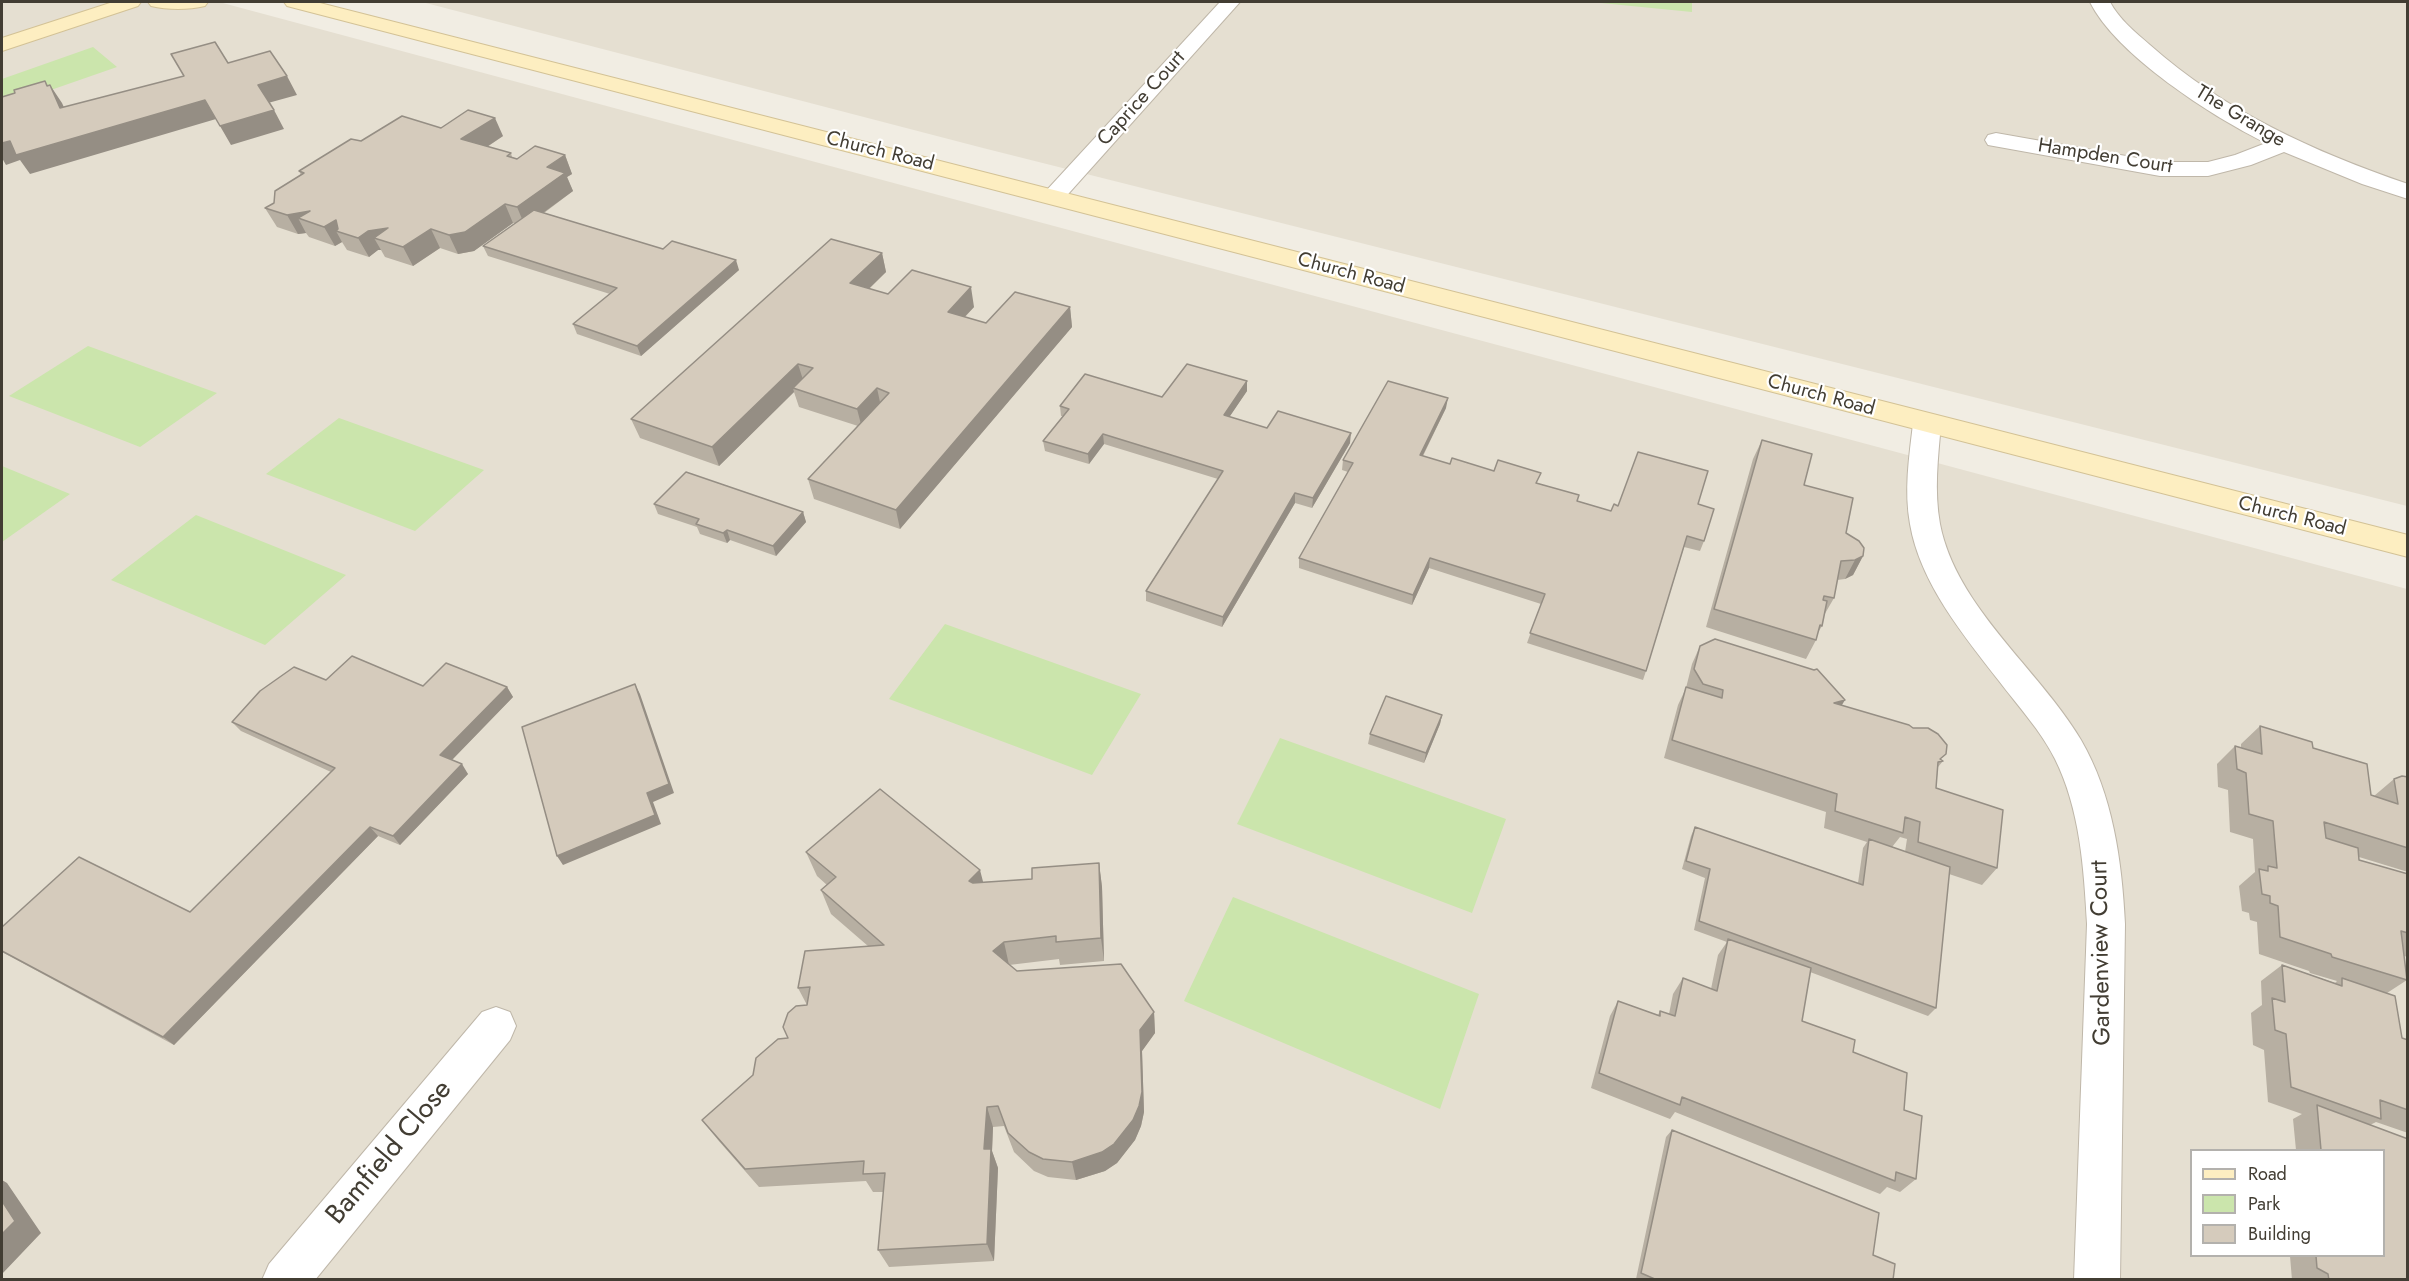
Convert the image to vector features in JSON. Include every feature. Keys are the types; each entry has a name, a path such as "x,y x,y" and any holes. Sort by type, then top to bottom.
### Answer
{"street":[{"path":"2,45 131,2"},
{"path":"158,2 198,2"},
{"name":"Church Road","path":"294,2 2408,546"},
{"name":"Caprice Court","path":"1053,197 1230,2"},
{"name":"The Grange","path":"2100,2 2105,13 2154,62 2213,103 2283,144 2362,177 2408,192"},
{"name":"Hampden Court","path":"1996,140 2160,169 2208,169 2243,160 2283,144"},
{"name":"Gardenview Court","path":"1927,424 1924,508 1928,536 1940,565 1955,595 2068,749 2086,792 2098,836 2104,879 2106,924 2097,1280"},
{"name":"Bamfield Close","path":"285,1280 496,1026"}],"shaded area":[{"path":"2,2 219,2 2407,589 2407,1279 2,1280"},
{"path":"422,2 2407,2 2407,506 983,148"}],"green space":[{"path":"1591,2 1692,2 1692,12"},
{"path":"93,47 117,67 2,107 2,79"},
{"path":"88,346 217,393 140,447 9,396"},
{"path":"339,418 484,470 415,531 266,474"},
{"path":"2,466 70,494 2,542"},
{"path":"196,515 346,575 265,645 111,580"},
{"path":"945,624 1141,694 1092,775 889,699"},
{"path":"1280,738 1506,819 1472,913 1237,824"},
{"path":"1233,897 1479,994 1440,1109 1184,1001"}],"building":[{"path":"215,42 228,63 270,51 287,76 258,85 274,110 220,126 205,100 16,155 10,141 2,143 2,97 15,93 14,90 45,81 47,86 50,85 60,108 184,76 171,54"},
{"path":"468,110 495,118 461,139 511,153 507,156 517,159 535,146 565,155 547,167 565,173 517,207 505,204 465,232 449,235 431,229 403,247 374,238 388,228 368,231 358,238 336,231 338,229 336,220 324,227 298,218 310,211 287,215 265,208 274,203 275,191 304,173 299,171 351,139 361,141 402,116 441,128"},
{"path":"534,210 663,249 672,241 736,260 637,346 573,324 617,288 483,246"},
{"path":"831,239 882,253 850,283 888,294 912,270 971,287 948,312 986,323 1015,292 1070,307 896,510 808,479 889,393 877,388 857,409 793,388 813,368 798,364 712,447 631,419"},
{"path":"1187,364 1247,381 1224,415 1267,428 1278,411 1351,433 1313,498 1295,493 1223,617 1146,591 1223,471 1103,434 1088,454 1043,441 1069,409 1060,406 1085,374 1162,397"},
{"path":"1388,381 1448,398 1420,455 1450,464 1452,458 1494,471 1498,460 1541,473 1536,483 1579,495 1577,501 1611,511 1614,504 1618,506 1638,452 1708,471 1698,504 1714,509 1704,541 1687,536 1646,671 1530,633 1545,594 1430,558 1413,595 1299,558 1353,463 1343,460"},
{"path":"1762,440 1812,454 1804,485 1853,498 1846,533 1859,541 1864,548 1863,556 1855,560 1841,561 1834,598 1824,596 1823,600 1827,601 1822,626 1820,625 1816,640 1714,609"},
{"path":"686,472 803,512 773,546 727,530 723,533 696,524 699,519 654,504"},
{"path":"1715,639 1814,670 1817,669 1845,700 1834,703 1913,728 1928,728 1938,734 1947,745 1946,754 1940,759 1943,761 1938,762 1936,788 2003,810 1997,868 1918,842 1920,822 1905,817 1903,833 1835,811 1837,794 1672,740 1686,687 1722,698 1723,690 1703,684 1694,669 1700,646"},
{"path":"352,656 423,686 446,663 507,687 440,755 462,764 393,836 370,827 163,1037 2,951 2,927 79,857 190,912 335,768 232,722 260,691 294,667 326,680"},
{"path":"635,684 669,784 647,793 655,815 557,856 522,727"},
{"path":"1386,696 1442,715 1426,753 1370,734"},
{"path":"2260,726 2312,742 2313,748 2367,764 2371,795 2398,804 2394,779 2402,776 2408,777 2408,848 2324,822 2326,838 2358,848 2359,860 2408,874 2408,933 2401,931 2407,980 2332,957 2331,954 2280,937 2278,906 2270,903 2270,896 2262,894 2259,869 2268,871 2268,866 2277,868 2273,821 2249,814 2246,773 2237,769 2235,746 2262,754"},
{"path":"880,789 980,870 969,881 973,883 1032,879 1032,868 1099,863 1101,938 1056,942 1056,936 1004,942 993,951 1017,971 1121,964 1154,1012 1140,1030 1142,1092 1139,1106 1133,1120 1114,1144 1102,1152 1072,1162 1043,1159 1029,1152 1008,1133 998,1106 987,1107 984,1149 991,1149 987,1244 878,1250 885,1173 863,1174 864,1161 745,1169 702,1120 753,1075 756,1058 778,1039 788,1038 783,1027 788,1013 796,1006 807,1005 810,987 798,988 805,951 884,945 821,890 836,877 806,852"},
{"path":"1695,827 1863,885 1869,839 1950,867 1936,1008 1699,921 1710,869 1686,861"},
{"path":"1728,939 1811,968 1802,1021 1855,1040 1853,1052 1907,1073 1904,1110 1922,1116 1916,1179 1896,1172 1895,1181 1682,1097 1680,1105 1599,1073 1618,1001 1660,1016 1660,1011 1675,1016 1683,978 1717,991"},
{"path":"2282,965 2342,986 2342,978 2395,996 2402,1038 2408,1040 2408,1110 2380,1100 2381,1119 2291,1087 2286,1034 2275,1030 2272,998 2285,1002"},
{"path":"2317,1105 2408,1139 2408,1280 2329,1280 2328,1274 2317,1268 2316,1257 2385,1257 2385,1149 2321,1149"},
{"path":"1672,1130 1879,1213 1873,1255 1895,1264 1893,1280 1657,1280 1641,1273"},
{"path":"2,1201 15,1221 2,1234"}]}
